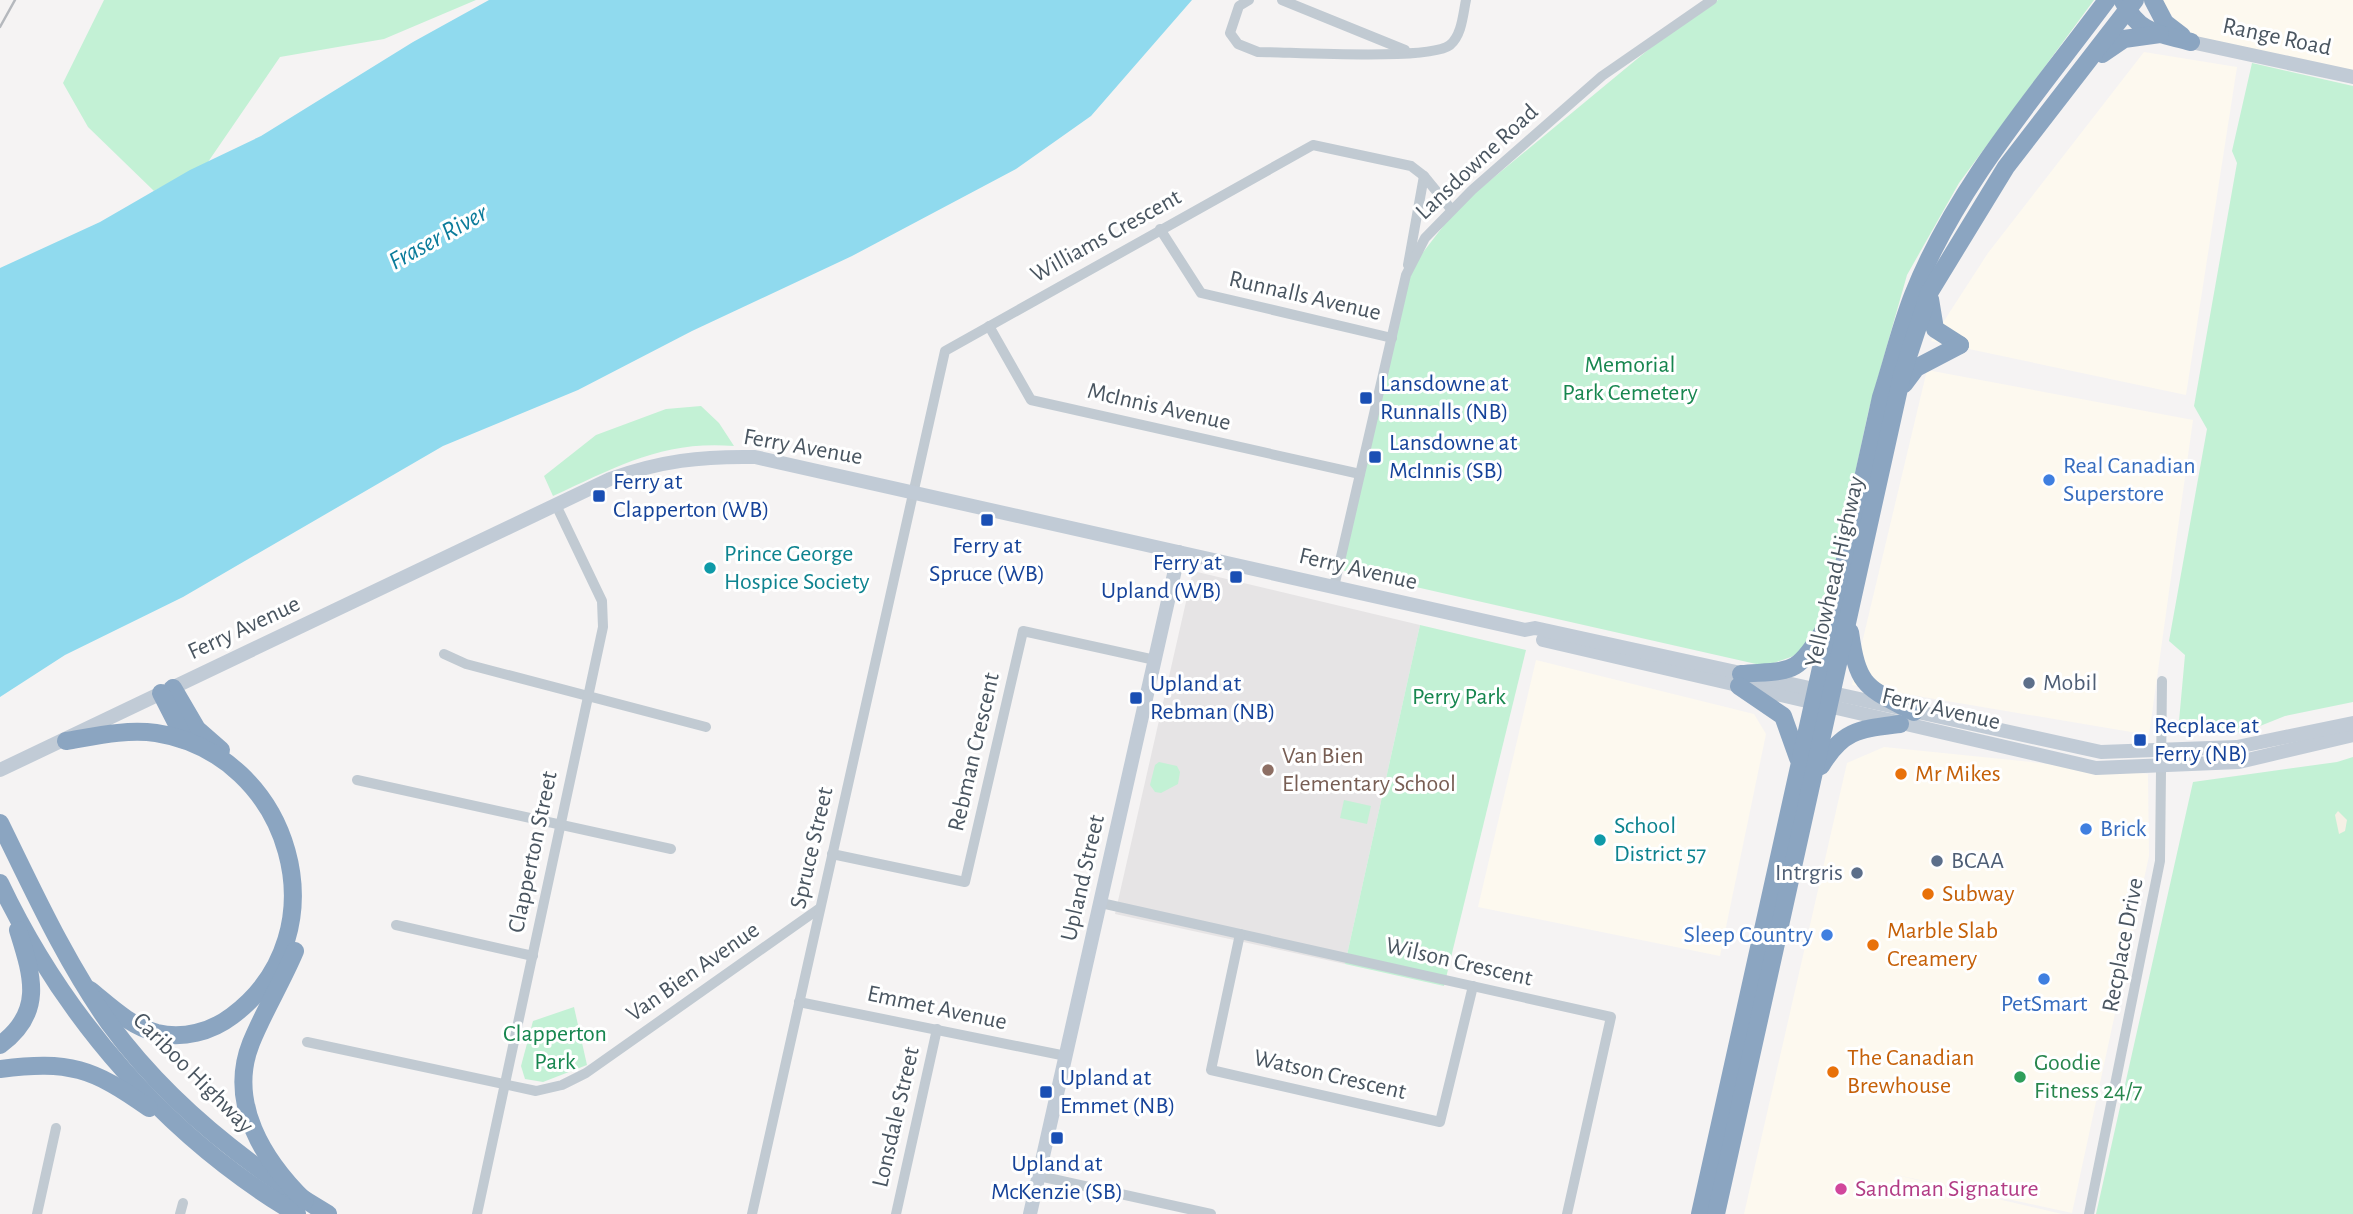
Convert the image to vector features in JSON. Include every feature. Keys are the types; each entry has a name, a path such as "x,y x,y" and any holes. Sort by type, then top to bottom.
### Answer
{"highway":[{"name":"Yellowhead Highway","path":"1716,1214 1814,778 1822,699 1840,619 1881,397 1913,295 1941,235 1991,156 2107,0"},
{"path":"2153,0 2165,23 2191,42"},
{"name":"Yellowhead Highway","path":"1840,619 1902,387 1902,375 1929,293 2006,167 2083,69 2129,3"},
{"path":"2129,3 2135,22 2160,34 2191,42"},
{"path":"2083,69 2124,39 2160,34"},
{"path":"1902,387 1916,368 1960,345 1935,328 1929,293"},
{"path":"1740,680 1787,671 1800,665 1840,619"},
{"path":"1840,619 1855,668 1868,688 1907,718"},
{"path":"1740,680 1783,716 1799,763"},
{"path":"167,690 185,740"},
{"path":"167,690 197,729 256,778 273,798 296,847 303,898 302,922 286,973 250,1046 245,1067 245,1090 248,1116 266,1157 301,1207"},
{"name":"Yellowhead Highway","path":"1703,1209 1799,763 1822,699"},
{"path":"1814,778 1832,748 1846,736 1907,718"},
{"path":"66,741 124,732 155,733 185,740 242,775 265,802 276,821 291,870 293,898 288,938 277,964 257,993 223,1023 202,1032 171,1035 145,1029 122,1016 90,990"},
{"name":"Cariboo Highway","path":"0,822 48,920 108,1022 142,1062 201,1122 301,1207"},
{"name":"Cariboo Highway","path":"0,883 56,981 98,1041 191,1137 236,1174 301,1207 328,1214"},
{"path":"0,1045 23,1021 32,991 31,972 10,903"},
{"path":"0,1069 40,1064 63,1065 96,1073 191,1137"},
{"path":"1724,1178 1727,1214"}],"main road":[{"name":"Range Road","path":"2191,42 2353,77"},
{"name":"Ferry Avenue","path":"0,770 66,741 167,690 610,479 653,464 712,456 755,457 1525,630 1535,628 1740,680 1907,718 2096,768 2239,762 2353,735"},
{"name":"Upland Street","path":"1030,1214 1180,552"},
{"name":"Ferry Avenue","path":"1907,718 2101,752 2237,747 2353,723"}],"street":[{"path":"1249,0 1239,6 1230,33 1238,44 1258,52 1412,53 1440,50 1452,44 1458,33 1466,0"},
{"path":"1282,0 1412,53"},
{"name":"Lansdowne Road","path":"1334,587 1406,275 1425,239 1451,209 1602,76 1712,0"},
{"name":"Williams Crescent","path":"915,492 945,351 1313,145 1411,166 1424,176 1451,209"},
{"path":"1406,275 1424,176"},
{"name":"Runnalls Avenue","path":"1160,229 1201,293 1392,338"},
{"name":"McInnis Avenue","path":"989,326 1031,400 1360,474"},
{"name":"Spruce Street","path":"752,1214 915,492"},
{"name":"Clapperton Street","path":"477,1214 603,627 602,601 556,505"},
{"name":"Rebman Crescent","path":"832,854 965,882 1023,631 1155,660"},
{"path":"444,654 466,664 706,727"},
{"name":"Recplace Drive","path":"2089,1214 2160,861 2162,681"},
{"path":"357,780 671,849"},
{"name":"Wilson Crescent","path":"1101,903 1611,1017 1567,1214"},
{"name":"Van Bien Avenue","path":"307,1042 536,1091 562,1086 586,1073 820,908"},
{"path":"396,925 533,956"},
{"name":"Watson Crescent","path":"1240,934 1211,1070 1440,1122 1473,986"},
{"name":"Emmet Avenue","path":"799,1002 1066,1056"},
{"name":"Lonsdale Street","path":"896,1214 937,1029"},
{"path":"37,1214 56,1128"},
{"path":"1039,1176 1178,1210 1211,1214"}],"shaded area":[{"path":"2160,0 2353,0 2353,72 2186,34"},
{"path":"2144,52 2237,67 2186,395 1931,341 1988,253"},
{"path":"1927,370 2193,420 2149,735 1852,685"},
{"name":"Van Bien Elementary School","path":"1193,571 1420,625 1345,964 1115,914"},
{"path":"1536,660 1754,714 1766,734 1720,956 1478,907"},
{"path":"1884,747 2148,774 2149,856 2072,1213 1883,1172 2062,1214 1744,1214 1847,763"}],"green space":[{"path":"104,0 476,0 384,39 280,57 208,162 154,191 88,127 63,83"},
{"name":"Memorial Park Cemetery","path":"1718,0 2094,0 1959,183 1907,275 1869,409 1824,616 1807,648 1765,666 1341,570 1404,277 1458,207 1666,35"},
{"path":"2252,63 2353,86 2353,702 2285,716 2245,732 2188,733 2179,721 2185,655 2169,641 2207,429 2194,406 2237,163 2232,151"},
{"path":"701,406 719,423 734,446 685,447 640,458 553,496 544,476 596,435 666,409"},
{"name":"Perry Park","path":"1420,625 1526,650 1444,986 1345,964"},
{"path":"2353,757 2353,1214 2096,1214 2193,782 2337,762"},
{"path":"1159,762 1177,766 1180,772 1178,784 1161,793 1155,792 1150,785 1155,765"},
{"path":"1344,800 1371,806 1367,824 1340,818"},
{"name":"Clapperton Park","path":"574,1007 587,1065 543,1082 525,1079 521,1066 533,1021"}],"sand":[{"path":"2338,811 2347,820 2345,831 2339,834 2335,815"}],"water":[{"name":"Fraser River","path":"489,0 1192,0 1091,116 1016,169 852,256 692,331 578,390 443,446 183,597 65,655 0,697 0,268 100,222 190,170 261,136 413,42"}],"railway":[{"path":"0,27 15,0"}],"place":[{"name":"Lansdowne at Runnalls (NB)","path":"1366,398"},
{"name":"Lansdowne at McInnis (SB)","path":"1375,457"},
{"name":"Real Canadian Superstore","path":"2049,480"},
{"name":"Ferry at Clapperton (WB)","path":"599,496"},
{"name":"Ferry at Spruce (WB)","path":"987,520"},
{"name":"Prince George Hospice Society","path":"710,568"},
{"name":"Ferry at Upland (WB)","path":"1236,577"},
{"name":"Mobil","path":"2029,683"},
{"name":"Upland at Rebman (NB)","path":"1136,698"},
{"name":"Recplace at Ferry (NB)","path":"2140,740"},
{"name":"Van Bien Elementary School","path":"1268,770"},
{"name":"Mr Mikes","path":"1901,774"},
{"name":"Brick","path":"2086,829"},
{"name":"School District 57","path":"1600,840"},
{"name":"BCAA","path":"1937,861"},
{"name":"Intrgris","path":"1857,873"},
{"name":"Subway","path":"1928,894"},
{"name":"Sleep Country","path":"1827,935"},
{"name":"Marble Slab Creamery","path":"1873,945"},
{"name":"PetSmart","path":"2044,979"},
{"name":"The Canadian Brewhouse","path":"1833,1072"},
{"name":"Goodie Fitness 24/7","path":"2020,1077"},
{"name":"Upland at Emmet (NB)","path":"1046,1092"},
{"name":"Upland at McKenzie (SB)","path":"1057,1138"},
{"name":"Sandman Signature","path":"1841,1189"}]}
